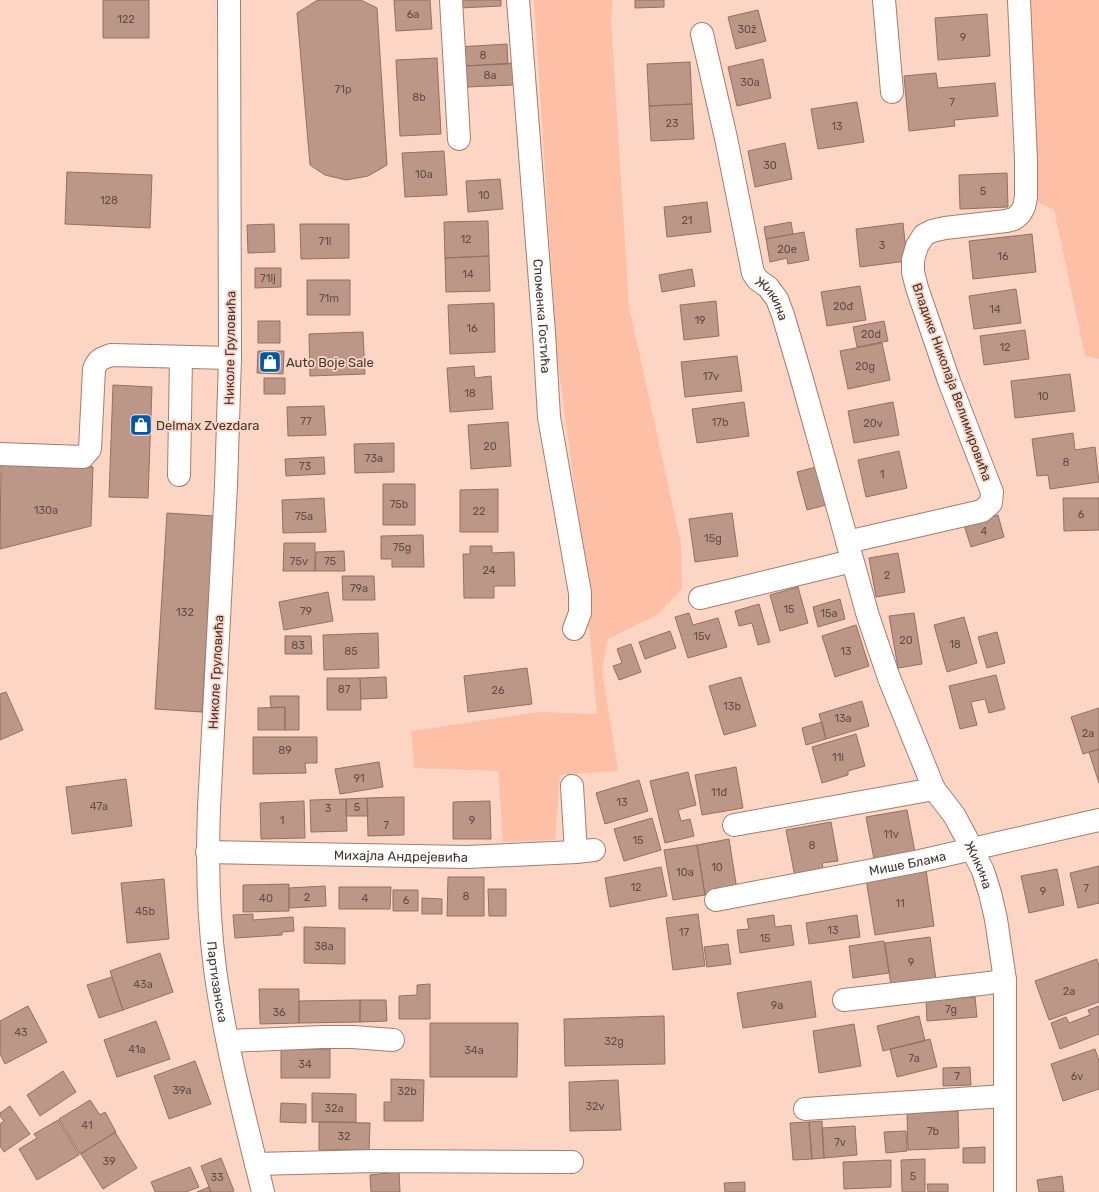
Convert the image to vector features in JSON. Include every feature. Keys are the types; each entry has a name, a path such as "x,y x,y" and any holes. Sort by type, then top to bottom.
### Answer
{"street":[{"name":"Николе Груловића","path":"212,768 226,486 230,358 230,0"},
{"path":"451,0 459,139"},
{"name":"Споменка Гостића","path":"518,0 549,417 580,593 580,613 574,629"},
{"path":"884,0 892,92"},
{"name":"Владике Николаја Велимировића","path":"850,552 982,511 991,503 992,492 949,381 917,288 913,272 913,260 917,246 924,235 932,231 945,228 1006,222 1014,219 1020,214 1024,207 1026,198 1026,160 1019,0"},
{"name":"Жикина","path":"702,34 726,138 753,273 758,280 768,287 777,299 783,315 868,616 888,678 934,789 954,815 972,848 983,871 990,893 996,919 1005,980 1005,1192"},
{"path":"0,454 82,457 90,449 94,369 98,360 111,356 230,358"},
{"path":"179,475 181,357"},
{"path":"700,598 850,552"},
{"name":"Партизанска","path":"212,768 207,852 215,967 228,1041 263,1192"},
{"name":"Михајла Андрејевића","path":"207,852 467,857 585,851 572,786"},
{"path":"734,825 934,789"},
{"name":"Мише Блама","path":"716,900 920,861 1099,820"},
{"path":"844,1000 1005,980"},
{"path":"228,1041 330,1037 393,1040"},
{"path":"805,1109 1005,1096"},
{"path":"256,1164 374,1161 572,1162"}],"shaded area":[{"path":"534,0 613,0 611,20 629,306 681,544 682,589 657,615 608,639 602,669 618,771 560,775 555,840 503,842 498,771 414,768 411,731 539,712 597,714 580,528 557,356"},
{"path":"1019,0 1099,0 1099,359 1085,356 1054,210 1026,197"}],"building":[{"path":"103,0 149,0 149,38 103,38"},
{"path":"361,0 377,8 387,165 368,176 346,180 325,175 310,165 297,13 316,1"},
{"path":"394,0 430,0 432,29 396,31"},
{"path":"460,0 501,0 501,6 460,8"},
{"path":"635,0 664,0 664,7 635,8"},
{"path":"758,10 766,41 736,49 728,17"},
{"path":"987,14 990,56 938,60 935,18"},
{"path":"507,44 508,64 459,66 458,47"},
{"path":"437,58 441,134 400,136 396,60"},
{"path":"763,59 771,98 737,106 728,67"},
{"path":"690,62 692,104 649,106 647,64"},
{"path":"513,63 514,85 467,87 466,66"},
{"path":"936,73 938,88 995,83 998,116 954,120 955,126 909,131 904,76"},
{"path":"857,102 864,142 818,149 811,109"},
{"path":"692,104 694,139 651,141 649,106"},
{"path":"785,143 792,179 755,187 748,151"},
{"path":"444,151 447,195 405,197 402,153"},
{"path":"67,172 152,175 150,228 65,224"},
{"path":"1007,173 1008,207 960,209 959,175"},
{"path":"500,179 503,209 468,212 466,181"},
{"path":"707,202 711,232 667,237 664,207"},
{"path":"488,221 489,256 445,258 444,222"},
{"path":"791,222 793,234 766,239 764,227"},
{"path":"903,223 907,261 860,267 856,229"},
{"path":"274,224 275,252 248,253 247,225"},
{"path":"300,224 349,224 349,258 301,259"},
{"path":"804,232 809,260 788,264 787,258 770,262 766,239"},
{"path":"1032,234 1036,272 973,279 969,241"},
{"path":"489,256 490,291 446,292 445,258"},
{"path":"255,268 281,268 281,287 255,288"},
{"path":"692,269 695,286 662,292 659,275"},
{"path":"307,280 350,280 350,315 307,315"},
{"path":"860,286 866,320 827,326 821,292"},
{"path":"1016,289 1021,323 974,329 969,296"},
{"path":"716,301 719,336 684,340 680,305"},
{"path":"494,303 495,352 450,354 448,305"},
{"path":"258,321 280,321 280,343 258,343"},
{"path":"884,321 888,341 857,347 853,327"},
{"path":"1025,330 1029,359 984,365 980,336"},
{"path":"363,332 365,374 310,376 309,334"},
{"path":"882,343 890,380 848,389 840,351"},
{"name":"Auto Boje Sale","path":"258,351 284,351 283,374 257,373"},
{"path":"737,356 742,391 685,397 681,362"},
{"path":"474,366 475,378 491,376 493,409 450,412 447,368"},
{"path":"1070,374 1075,411 1015,418 1011,381"},
{"path":"264,378 285,378 285,394 264,394"},
{"path":"113,385 152,387 148,498 109,497"},
{"path":"744,402 749,436 697,443 692,409"},
{"path":"893,402 899,435 854,443 848,411"},
{"path":"324,406 326,435 288,436 287,407"},
{"path":"508,422 511,466 471,469 468,425"},
{"path":"1073,433 1075,450 1095,447 1099,482 1050,489 1048,475 1037,476 1032,439"},
{"path":"394,443 394,472 355,473 354,444"},
{"path":"899,451 907,488 866,497 858,460"},
{"path":"324,457 325,474 286,476 285,459"},
{"path":"1,462 93,467 91,526 0,549"},
{"path":"816,467 826,505 807,510 797,472"},
{"path":"383,484 415,484 415,525 383,525"},
{"path":"498,489 498,532 460,532 460,490"},
{"path":"324,498 326,532 283,533 282,500"},
{"path":"1063,498 1099,498 1099,530 1064,531"},
{"path":"167,513 214,516 202,712 155,709"},
{"path":"732,513 738,556 695,562 689,519"},
{"path":"998,515 1004,537 971,547 964,525"},
{"path":"423,535 424,567 392,567 392,559 381,559 381,536"},
{"path":"284,543 315,543 315,571 283,571"},
{"path":"470,546 492,546 492,553 514,552 515,586 494,586 494,598 464,598 463,554 470,554"},
{"path":"344,551 345,571 315,571 316,552"},
{"path":"898,553 905,592 876,597 869,558"},
{"path":"342,576 374,576 375,600 343,600"},
{"path":"798,587 808,623 780,631 770,595"},
{"path":"328,592 333,621 284,630 279,602"},
{"path":"840,599 845,619 818,627 813,607"},
{"path":"759,604 770,642 758,645 752,623 739,626 735,611"},
{"path":"689,613 693,625 718,618 727,647 688,658 675,617"},
{"path":"914,613 922,664 898,668 889,616"},
{"path":"964,617 977,663 947,672 934,625"},
{"path":"856,625 869,666 835,677 822,636"},
{"path":"670,631 676,648 645,659 639,642"},
{"path":"997,632 1005,663 987,668 978,637"},
{"path":"378,633 379,668 324,670 323,635"},
{"path":"285,636 311,636 312,654 285,654"},
{"path":"631,644 641,672 619,680 613,666 622,663 617,649"},
{"path":"527,668 532,704 468,712 464,676"},
{"path":"996,675 1005,709 989,713 985,699 971,702 977,725 960,729 949,686"},
{"path":"386,677 387,698 361,699 360,678"},
{"path":"741,677 756,726 724,735 709,686"},
{"path":"327,678 360,678 361,710 327,710"},
{"path":"6,692 23,730 0,740 0,694"},
{"path":"270,696 299,696 299,730 285,730 285,707 271,708"},
{"path":"862,701 869,726 826,739 819,714"},
{"path":"285,707 285,730 258,730 258,708"},
{"path":"1099,708 1099,749 1083,754 1071,717"},
{"path":"822,722 826,739 806,745 802,728"},
{"path":"856,734 865,766 848,771 848,775 822,783 812,747"},
{"path":"253,737 317,737 317,763 305,763 306,773 253,774"},
{"path":"1099,749 1099,783 1089,752"},
{"path":"379,762 383,787 340,794 335,769"},
{"path":"736,767 743,808 702,815 695,775"},
{"path":"688,772 696,805 678,810 681,821 690,819 694,836 665,843 650,781"},
{"path":"126,779 132,826 72,834 66,787"},
{"path":"639,780 648,811 605,824 596,793"},
{"path":"404,797 404,835 368,836 367,798"},
{"path":"367,798 368,816 346,816 346,799"},
{"path":"346,799 347,831 311,832 310,800"},
{"path":"304,801 305,838 261,839 260,803"},
{"path":"490,801 491,839 453,839 453,802"},
{"path":"907,810 915,852 874,859 866,817"},
{"path":"652,818 661,850 624,861 614,829"},
{"path":"831,822 838,861 822,863 824,872 795,877 786,830"},
{"path":"729,839 737,890 705,895 697,845"},
{"path":"697,845 705,895 673,900 664,850"},
{"path":"1099,866 1099,903 1078,908 1070,873"},
{"path":"661,867 667,896 610,907 605,878"},
{"path":"1057,869 1064,905 1029,913 1021,876"},
{"path":"926,870 934,926 875,935 866,879"},
{"path":"448,877 484,877 484,916 447,916"},
{"path":"164,879 169,939 127,943 121,883"},
{"path":"289,884 289,911 243,912 243,885"},
{"path":"325,886 326,906 289,908 289,888"},
{"path":"339,887 391,887 390,909 339,909"},
{"path":"488,889 506,889 506,916 489,916"},
{"path":"393,890 418,890 418,911 393,911"},
{"path":"422,898 442,899 442,914 422,914"},
{"path":"253,914 253,920 293,917 294,931 282,932 282,935 235,938 233,915"},
{"path":"698,914 705,966 673,970 666,918"},
{"path":"774,915 775,927 791,925 794,945 740,953 737,930 749,929 747,919"},
{"path":"857,915 860,937 809,944 806,923"},
{"path":"304,927 345,928 345,964 304,963"},
{"path":"930,937 936,980 891,986 885,943"},
{"path":"884,941 889,973 853,978 849,946"},
{"path":"728,944 731,964 707,967 704,947"},
{"path":"160,953 173,992 123,1010 110,971"},
{"path":"1097,959 1099,966 1099,1002 1049,1020 1035,981"},
{"path":"112,977 123,1010 99,1018 87,985"},
{"path":"811,981 816,1017 743,1028 737,993"},
{"path":"430,984 430,1019 399,1019 399,996 417,995 417,985"},
{"path":"259,989 299,989 299,1023 260,1024"},
{"path":"975,997 977,1017 927,1021 926,1000"},
{"path":"360,1000 360,1022 299,1023 299,1001"},
{"path":"360,1000 386,1000 387,1021 360,1022"},
{"path":"28,1006 47,1042 5,1064 0,1054 0,1021"},
{"path":"1099,1006 1099,1034 1060,1049 1051,1023 1066,1017 1069,1023 1090,1015 1088,1010"},
{"path":"664,1016 665,1064 565,1066 564,1019"},
{"path":"919,1016 925,1041 883,1051 877,1026"},
{"path":"156,1021 170,1059 117,1077 104,1040"},
{"path":"430,1023 518,1023 517,1077 430,1077"},
{"path":"854,1024 861,1066 819,1073 813,1031"},
{"path":"930,1039 937,1067 897,1077 890,1049"},
{"path":"281,1049 330,1049 330,1078 281,1078"},
{"path":"1095,1049 1099,1061 1099,1089 1063,1101 1051,1064"},
{"path":"195,1061 211,1104 169,1119 154,1076"},
{"path":"970,1067 971,1085 943,1086 943,1068"},
{"path":"63,1071 76,1092 40,1116 27,1095"},
{"path":"391,1079 424,1080 423,1121 384,1121 384,1102 391,1102"},
{"path":"618,1080 621,1130 570,1131 569,1082"},
{"path":"312,1093 356,1094 356,1122 312,1122"},
{"path":"90,1100 100,1115 105,1112 116,1132 80,1154 59,1119"},
{"path":"281,1103 306,1104 306,1123 280,1122"},
{"path":"10,1106 30,1134 4,1152 0,1146 0,1124 4,1121 0,1116 0,1113"},
{"path":"958,1111 959,1148 908,1150 907,1113"},
{"path":"58,1120 79,1155 37,1180 19,1149 37,1138 34,1134"},
{"path":"822,1121 824,1158 812,1159 809,1122"},
{"path":"319,1122 370,1123 369,1150 319,1150"},
{"path":"809,1122 812,1159 793,1160 790,1123"},
{"path":"855,1126 857,1155 824,1158 822,1128"},
{"path":"906,1131 907,1151 886,1153 884,1132"},
{"path":"115,1132 137,1168 103,1189 81,1154"},
{"path":"985,1147 985,1163 963,1163 963,1148"},
{"path":"221,1158 234,1191 232,1192 211,1192 201,1166"},
{"path":"925,1159 925,1192 902,1192 901,1160"},
{"path":"891,1160 891,1187 844,1189 843,1162"},
{"path":"190,1167 199,1187 186,1192 155,1192 151,1182"},
{"path":"399,1172 400,1192 371,1192 370,1175"},
{"path":"1062,1176 1064,1192 1039,1192 1037,1180"},
{"path":"745,1182 745,1192 725,1192 724,1183"},
{"path":"927,1184 948,1184 948,1192 928,1192"},
{"path":"209,1187 211,1192 197,1192"}],"place":[{"name":"Auto Boje Sale","path":"270,362"},
{"name":"Delmax Zvezdara","path":"141,425"}]}
